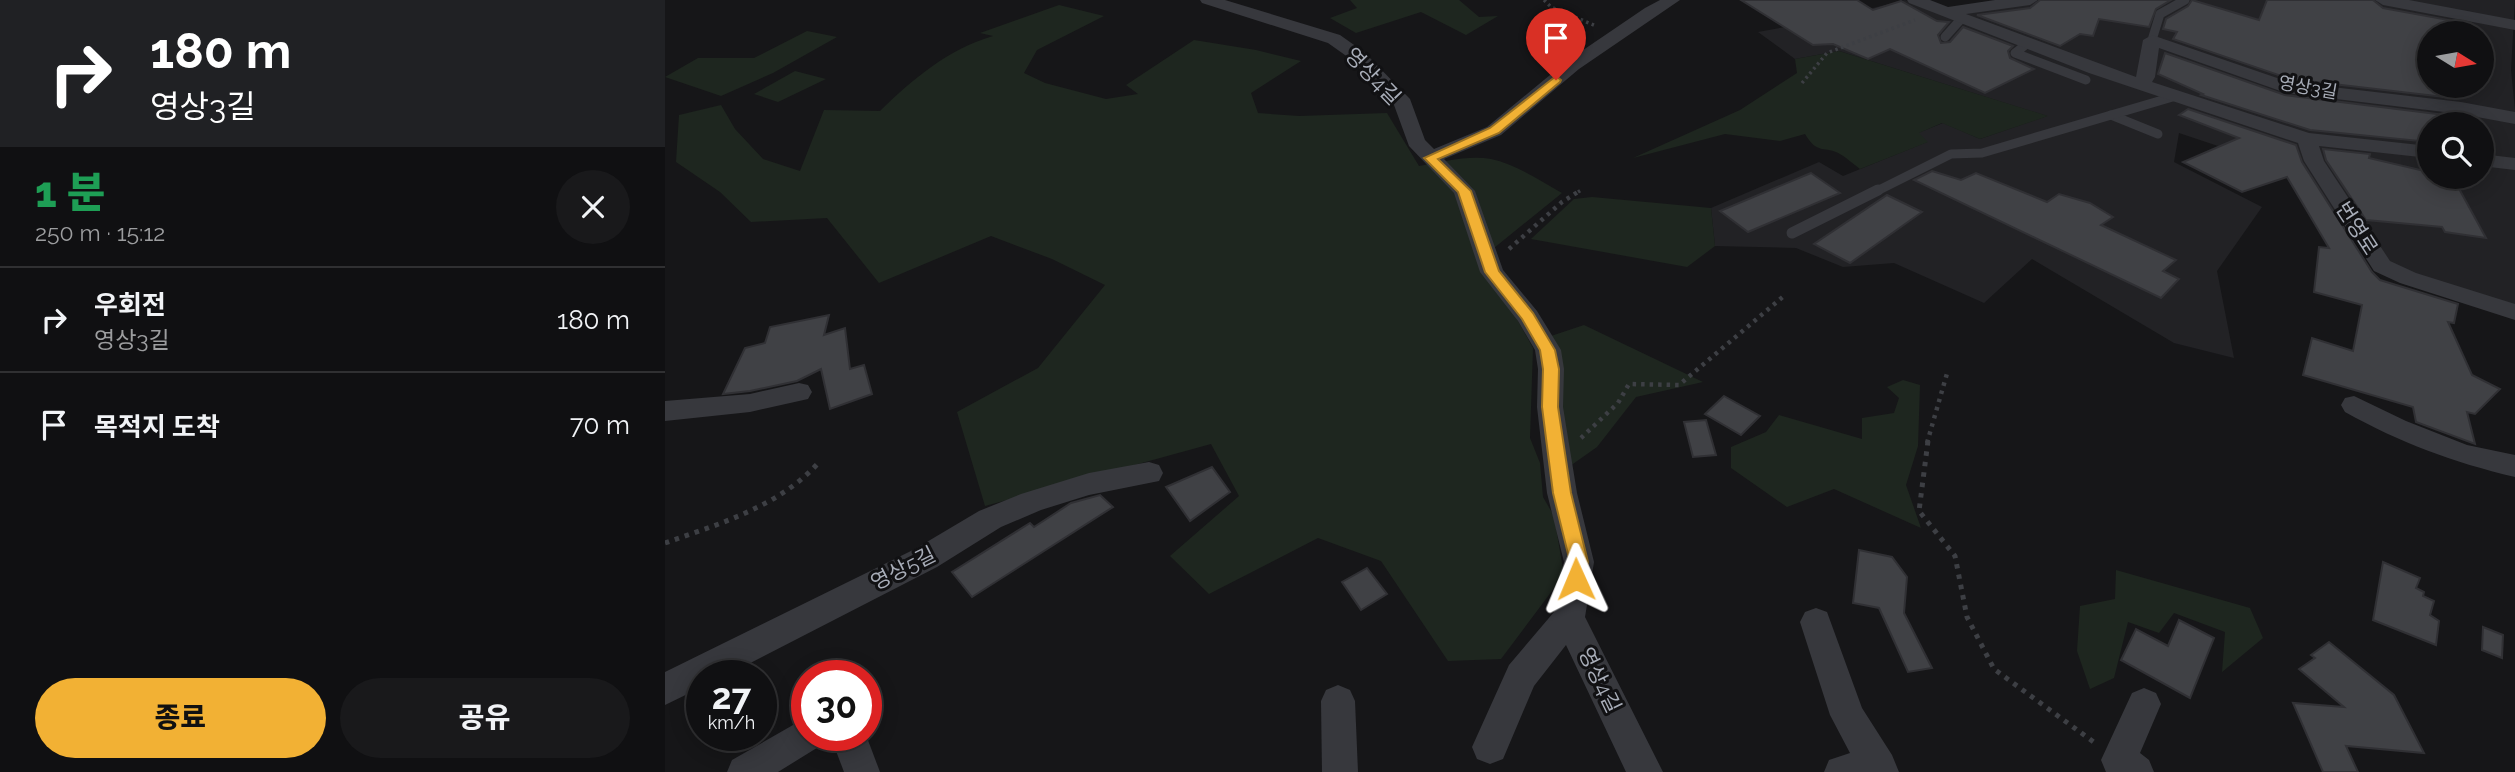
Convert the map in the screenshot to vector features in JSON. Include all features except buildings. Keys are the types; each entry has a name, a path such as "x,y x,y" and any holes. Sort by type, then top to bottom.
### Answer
{"street":[{"name":"영상4길","path":"1208,0 1312,31 1359,56 1403,103 1416,142 1464,191 1492,272 1528,317 1548,350 1551,369 1550,407 1562,493 1579,562 1569,617 1645,772"},
{"path":"1430,158 1494,131 1573,65 1624,29 1672,0"},
{"path":"1915,0 2095,69 2307,139 2417,150"},
{"path":"1954,15 2030,0"},
{"path":"2383,0 2515,25"},
{"path":"2140,83 2145,77 2152,40"},
{"name":"영상3길","path":"2152,40 2286,87 2461,107 2515,118"},
{"name":"번영로","path":"2307,139 2313,161 2382,266 2408,278 2515,312"},
{"path":"2494,162 2515,164"},
{"path":"665,411 750,403 799,392"},
{"path":"2354,405 2396,428 2462,454 2515,466"},
{"name":"영상5길","path":"665,689 926,558 990,519 1031,502 1089,484 1149,473"},
{"path":"1490,747 1521,676 1569,617"},
{"path":"1816,622 1847,715 1880,769 1842,772"},
{"path":"1338,701 1340,772"},
{"path":"2127,766 2144,704"},
{"path":"745,772 791,744"},
{"path":"854,751 862,772"}],"lane":[{"path":"2152,40 2160,14 2185,0"},
{"path":"1945,37 1954,15"},
{"path":"2028,43 2015,53 2086,80"},
{"path":"1792,233 1951,154 1982,153 2176,96"},
{"path":"2111,115 2158,134"}],"path":[{"path":"1544,0 1551,7 1590,25 1624,29"},
{"path":"1802,83 1827,53 1899,25 1954,15"},
{"path":"1490,266 1562,202 1583,188"},
{"path":"1558,461 1618,403 1629,384 1679,385 1785,295"},
{"path":"1948,370 1924,454 1919,511 1955,555 1967,617 1994,668 2127,766"},
{"path":"665,543 719,523 778,496 811,475 820,461"}],"shaded area":[{"path":"1350,0 1459,0 1479,17 1498,16 1466,35 1421,12 1356,33 1330,18 1357,8"},
{"path":"1905,0 1931,11 2011,7 2041,0 2515,0 2511,70 2515,110 2515,317 2370,263 2311,177 2280,178 2239,153 2179,133 2174,162 2262,207 2217,271 2234,358 2174,343 2032,259 1984,303 1894,263 1843,267 1796,248 1715,246 1711,208 1819,162 1843,176 1927,142 1918,133 1943,123 1980,139 2047,116 1839,51 1795,59 1758,32 1833,18"},
{"path":"1059,5 1104,16 1037,50 1024,73 1045,83 1106,99 1138,94 1126,85 1194,40 1256,50 1301,61 1251,93 1258,113 1299,116 1387,113 1419,166 1464,158 1491,159 1519,169 1562,193 1494,248 1508,303 1533,348 1530,438 1540,463 1543,497 1554,516 1564,575 1501,659 1448,661 1381,561 1318,538 1209,594 1170,556 1239,496 1211,444 985,506 957,412 1038,368 1105,285 1052,259 991,236 879,283 827,218 751,222 720,192 676,162 679,115 721,105 735,129 763,159 800,171 824,110 880,111 932,66 961,49 993,36 980,33"},
{"path":"807,31 837,37 773,73 721,96 665,77 698,58 754,58"},
{"path":"1839,51 2048,116 1980,139 1942,123 1919,133 1928,142 1860,169 1835,151 1818,148 1805,134 1780,141 1725,134 1633,158 1740,110 1797,73 1795,59"},
{"path":"795,71 826,79 778,102 754,94"},
{"path":"1592,197 1711,208 1715,246 1687,267 1531,239 1574,199"},
{"path":"1584,325 1703,382 1636,397 1597,447 1570,466 1551,336"},
{"path":"1903,380 1920,385 1918,446 1906,485 1921,528 1834,489 1787,507 1731,468 1731,447 1766,432 1779,415 1862,439 1862,418 1894,413 1899,398 1887,387"},
{"path":"2116,570 2250,608 2263,638 2222,672 2225,632 2174,613 2159,633 2128,622 2114,678 2090,689 2077,651 2080,606 2115,599"}],"route":[{"path":"1556,80 1494,131 1430,158 1464,191 1492,272 1528,317 1548,350 1551,369 1550,407 1562,493 1579,562 1576,579"}]}
